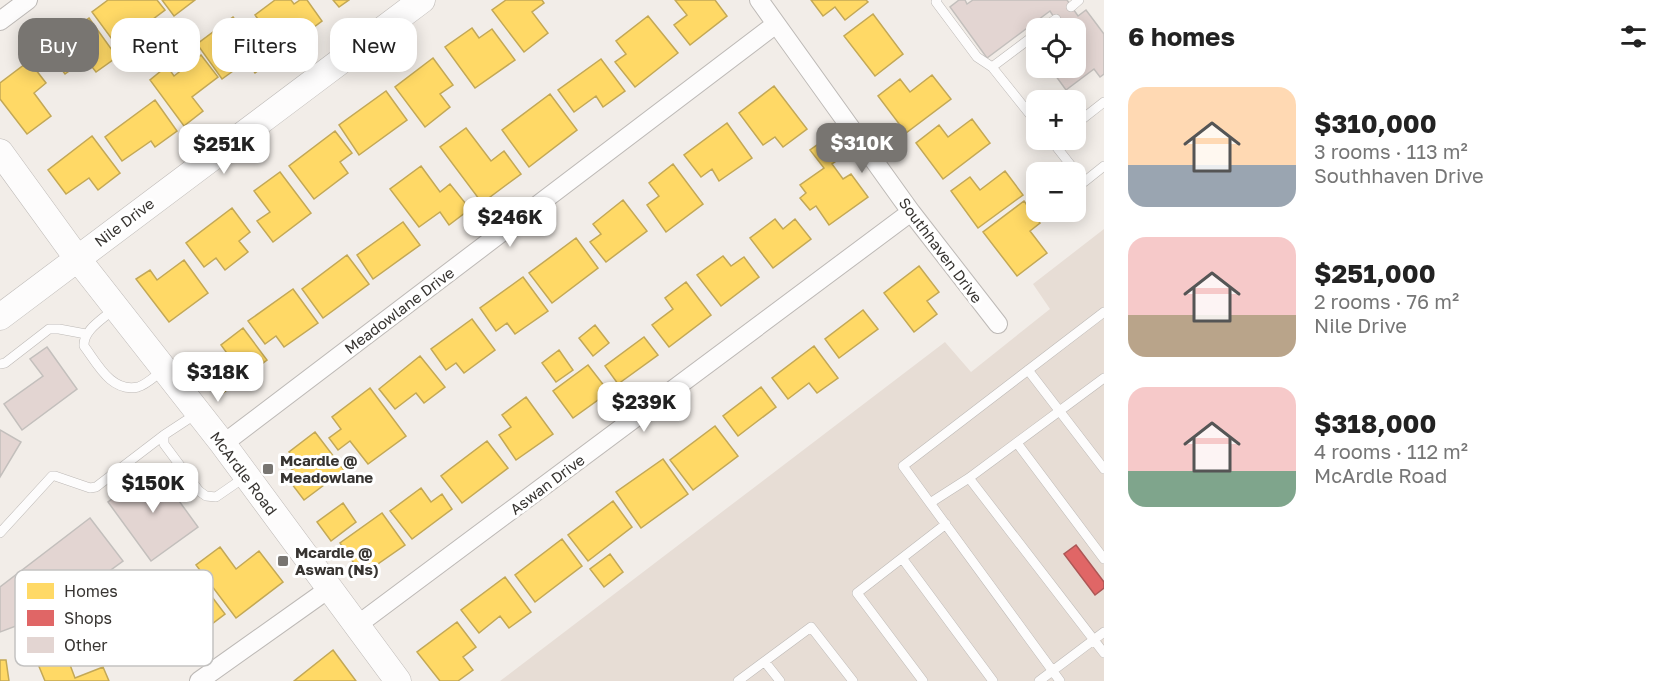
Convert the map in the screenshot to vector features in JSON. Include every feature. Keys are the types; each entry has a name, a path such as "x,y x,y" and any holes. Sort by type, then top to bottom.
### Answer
{"main road":[{"name":"Nile Drive","path":"0,317 422,0"},
{"name":"McArdle Road","path":"0,152 77,258 247,476 398,681"}],"street":[{"path":"0,21 28,0"},
{"name":"Southhaven Drive","path":"759,0 911,212 998,324"},
{"name":"Meadowlane Drive","path":"222,444 776,24"},
{"name":"Aswan Drive","path":"356,626 911,212"},
{"path":"199,681 330,588"}],"lane":[{"path":"937,0 936,2 976,57 992,67 1026,110"},
{"path":"992,67 1026,42"},
{"path":"1086,116 1104,102"},
{"path":"1060,150 1084,182 1104,166"},
{"path":"116,308 86,334 83,340 84,346 109,380 123,387 139,387 164,370"},
{"path":"1060,681 903,466 1104,312"},
{"path":"0,364 5,363 49,329 86,334"},
{"path":"1028,370 1104,469"},
{"path":"930,503 969,478 1104,378"},
{"path":"0,533 52,476 90,488 96,487 198,412"},
{"path":"164,435 164,444 199,491 206,496 216,497 247,476"},
{"path":"1017,443 1104,559"},
{"path":"969,478 1104,653"},
{"path":"923,681 857,593 946,524"},
{"path":"902,558 993,681"},
{"path":"738,681 812,627 852,681"},
{"path":"1039,681 1104,632"},
{"path":"765,662 780,681"}],"shaded area":[{"path":"1104,229 1104,681 500,681 945,342 971,372 1050,309 1033,284"}],"building: Homes":[{"path":"108,0 157,0 165,10 154,18 111,18 111,38 99,22 99,18 92,12"},
{"path":"162,0 195,0 174,16"},
{"path":"275,0 291,0 294,4 300,0 307,0 322,21 318,24 318,18 257,18 255,15"},
{"path":"333,0 349,0 339,7"},
{"path":"506,0 542,0 544,3 532,12 548,33 524,52 492,10"},
{"path":"675,0 715,0 727,16 690,45 674,25 687,15"},
{"path":"811,0 866,0 868,2 845,20 835,7 823,16"},
{"path":"873,14 903,54 875,76 844,36"},
{"path":"648,16 678,53 635,87 615,62 626,54 616,41"},
{"path":"472,28 479,38 492,29 515,60 475,88 445,47"},
{"path":"99,32 111,49 111,61 99,70"},
{"path":"212,33 212,65 200,48 200,42"},
{"path":"200,56 218,77 192,97 203,111 184,126 150,80 160,72 171,72 174,76 179,72 200,72"},
{"path":"433,58 453,85 440,94 450,107 425,127 395,87"},
{"path":"601,59 625,91 603,107 596,96 574,112 558,90"},
{"path":"18,69 18,72 38,72 46,83 34,93 51,116 27,134 0,99 0,83"},
{"path":"217,72 232,72 222,79"},
{"path":"932,75 951,99 906,133 878,96 900,79 910,92"},
{"path":"774,86 807,129 783,147 775,137 763,145 739,113"},
{"path":"386,91 407,120 359,155 339,125"},
{"path":"550,94 577,130 529,167 502,130"},
{"path":"155,100 177,131 155,147 151,141 122,161 105,137"},
{"path":"972,119 990,143 943,179 916,143 939,125 948,137"},
{"path":"727,123 752,158 719,181 712,169 701,177 684,155"},
{"path":"466,128 491,161 504,151 521,174 482,203 440,147"},
{"path":"335,131 352,153 340,162 348,173 314,199 289,166"},
{"path":"831,135 845,155 832,164 843,179 851,174 868,197 829,225 816,206 810,210 800,198 806,193 800,185 824,168 810,150"},
{"path":"92,136 120,173 98,190 89,178 66,194 48,170"},
{"path":"673,164 703,204 666,232 647,205 659,196 649,183"},
{"path":"421,166 440,192 450,184 470,209 449,225 440,212 419,227 390,189"},
{"path":"1005,171 1023,195 978,228 951,191 970,177 980,190"},
{"path":"280,172 311,213 273,242 257,221 270,212 254,191"},
{"path":"623,200 647,231 606,262 590,242 601,234 593,224"},
{"path":"1024,201 1026,222 1040,223 1030,231 1047,253 1017,276 983,232"},
{"path":"232,208 250,232 239,241 248,252 225,270 216,258 204,267 186,243"},
{"path":"775,219 783,229 795,219 811,239 773,268 750,238"},
{"path":"403,222 420,245 373,279 357,255"},
{"path":"576,238 598,268 552,303 529,273"},
{"path":"347,255 369,284 323,318 302,289"},
{"path":"723,256 731,266 744,257 759,277 721,306 697,275"},
{"path":"184,260 208,293 169,322 136,279 150,270 157,280"},
{"path":"919,266 939,292 927,301 937,314 914,332 884,293"},
{"path":"523,277 548,311 515,334 507,323 496,331 480,308"},
{"path":"686,282 711,315 669,347 652,325 673,309 665,298"},
{"path":"293,289 318,323 284,347 276,336 265,344 248,321"},
{"path":"863,310 878,329 839,358 825,339"},
{"path":"472,319 495,350 464,373 456,363 446,370 431,349"},
{"path":"595,325 609,343 593,356 579,338"},
{"path":"243,328 267,360 223,393 207,372 229,356 221,345"},
{"path":"644,337 658,355 618,384 605,366"},
{"path":"814,346 838,378 817,393 809,383 788,399 772,378"},
{"path":"559,350 573,370 556,382 542,363"},
{"path":"420,356 445,387 424,403 416,393 395,409 379,389"},
{"path":"588,365 609,392 573,418 553,391"},
{"path":"761,387 776,407 738,436 723,416"},
{"path":"370,388 406,436 368,464 350,441 338,450 329,438 341,429 332,417"},
{"path":"526,397 553,434 516,460 499,435 511,427 502,415"},
{"path":"715,426 738,456 693,490 670,460"},
{"path":"315,432 344,470 304,500 285,475 298,465 289,452"},
{"path":"487,441 508,468 462,503 441,476"},
{"path":"663,459 688,494 641,528 616,492"},
{"path":"421,488 431,502 442,494 452,509 412,539 390,511"},
{"path":"613,501 632,527 588,561 568,535"},
{"path":"343,503 356,522 331,541 317,522"},
{"path":"382,513 405,545 362,575 340,543"},
{"path":"562,539 582,566 535,602 515,575"},
{"path":"220,547 236,569 259,551 283,582 236,618 213,588 213,570 200,570 196,565"},
{"path":"610,554 623,572 604,587 590,569"},
{"path":"505,577 531,612 509,628 500,616 479,633 461,610"},
{"path":"213,598 225,614 213,623"},
{"path":"457,622 476,647 463,657 473,670 458,681 440,681 417,652"},
{"path":"333,650 356,681 294,681"},
{"path":"0,660 6,660 9,681 0,681"},
{"path":"39,666 70,666 75,678 103,667 109,681 45,681"}],"building: Shops":[{"path":"1076,545 1104,582 1104,588 1095,595 1064,554"}],"building: Other":[{"path":"959,0 965,0 967,4 973,0 1067,0 1078,16 1086,10 1104,34 1104,74 1100,77 1094,69 1086,75 1086,18 1055,18 1050,11 1041,18 1026,18 1026,29 987,58 950,7"},
{"path":"1057,78 1082,78 1066,90"},
{"path":"47,347 77,389 22,430 4,404 43,376 30,359"},
{"path":"0,430 21,442 0,477"},
{"path":"155,468 198,527 151,561 108,502"},
{"path":"90,518 123,561 111,570 22,570"},
{"path":"15,576 15,626 0,632 0,587"}],"place":[{"name":"Mcardle @ Meadowlane","path":"268,469"},
{"name":"Mcardle @ Aswan (Ns)","path":"283,561"}]}
